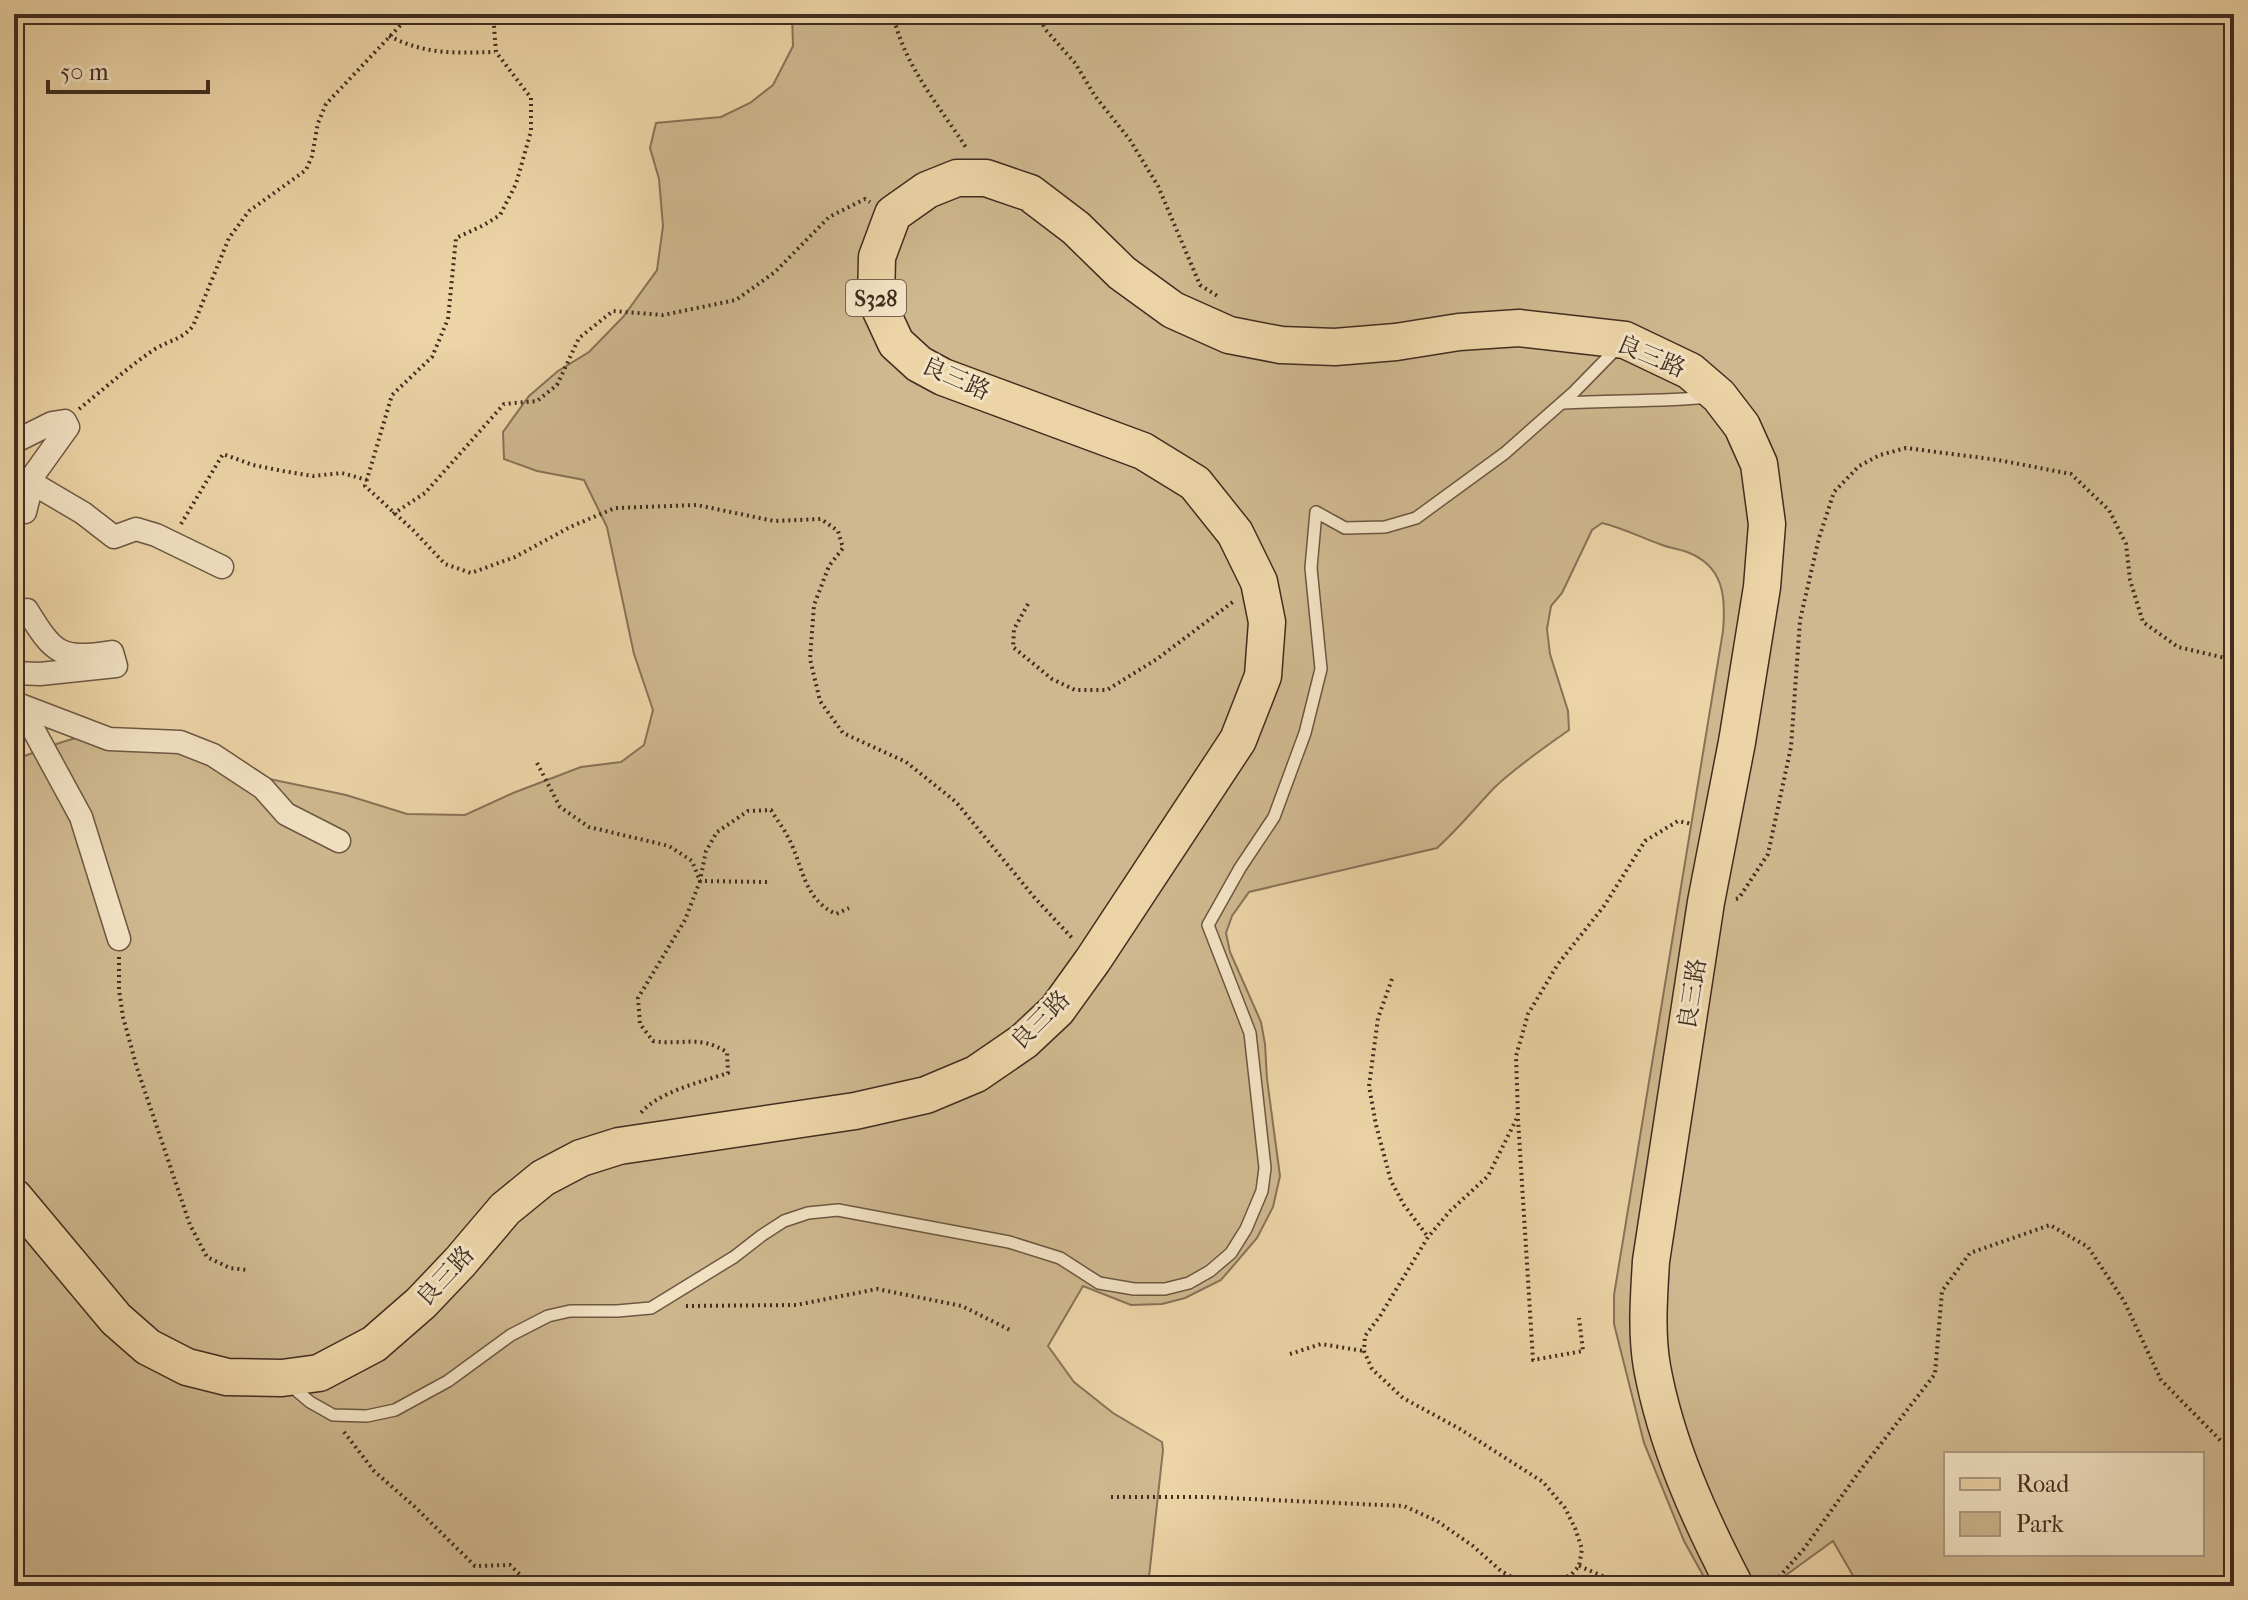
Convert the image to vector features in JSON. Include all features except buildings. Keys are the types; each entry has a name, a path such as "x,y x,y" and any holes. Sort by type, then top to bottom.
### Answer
{"main road":[{"name":"良三路","path":"14,1197 116,1319 148,1347 187,1367 227,1377 282,1378 319,1373 374,1344 421,1303 505,1209 543,1178 581,1158 619,1146 855,1111 926,1095 976,1074 1024,1041 1057,1010 1153,872 1238,740 1263,676 1267,622 1259,582 1235,533 1195,483 1143,451 943,377 919,364 896,343 876,300 877,257 893,214 927,190 957,178 986,178 1030,193 1076,228 1122,273 1173,310 1229,335 1281,345 1335,347 1519,328 1625,340 1690,371 1719,396 1742,426 1759,464 1767,524 1762,587 1722,829 1706,902 1651,1261 1648,1311 1652,1364 1665,1420 1685,1480 1735,1586"}],"street":[{"path":"14,442 52,423 65,421 68,427 35,473 25,512"},
{"path":"32,483 83,513 114,537 136,529 156,535 222,567"},
{"path":"14,673 40,674 116,666 112,652 81,657 60,651 45,639 27,610"},
{"path":"17,703 109,739 180,742 213,755 263,788 286,814 339,841"},
{"path":"17,703 81,817 119,939"}],"lane":[{"path":"282,1378 310,1402 333,1415 367,1416 395,1410 448,1381 511,1335 548,1316 570,1311 651,1308 734,1257 784,1221 808,1213 838,1210 1009,1242 1060,1258 1099,1283 1134,1289 1165,1289 1189,1283 1210,1271 1231,1253 1246,1229 1262,1191 1265,1168 1250,1033 1208,925 1240,868 1274,817 1305,733 1321,669 1311,568 1316,512 1345,528 1385,527 1416,518 1505,453 1562,403 1625,340"},
{"path":"1562,403 1664,401 1719,396"}],"path":[{"path":"14,25 30,14"},
{"path":"65,421 127,370 158,347 184,336 193,326 229,238 249,211 306,170 326,104 411,14"},
{"path":"493,14 496,52 531,98 531,131 516,184 500,215 456,238 448,319 432,357 392,395 365,486 445,564 471,573 515,557 570,527 615,508 697,505 774,521 821,519 838,531 843,548 829,566 814,605 810,659 820,701 843,733 906,762 956,802 1034,897 1093,960"},
{"path":"893,14 897,34 917,70 986,178"},
{"path":"1038,14 1045,29 1075,63 1158,186 1200,285 1221,299"},
{"path":"389,36 411,47 447,53 496,52"},
{"path":"393,514 425,493 504,404 537,401 557,385 579,338 613,311 663,315 736,300 775,272 829,217 865,199 893,214"},
{"path":"1706,902 1739,898 1768,854 1791,747 1800,620 1819,538 1834,492 1859,466 1880,455 1906,448 1998,460 2071,474 2109,510 2126,544 2130,580 2143,622 2178,647 2234,660"},
{"path":"172,543 223,454 253,465 283,471 313,476 342,473 367,480"},
{"path":"1028,604 1014,629 1013,647 1052,679 1075,690 1107,690 1157,659 1259,582"},
{"path":"537,763 560,807 589,827 669,846 692,861 700,881"},
{"path":"619,1146 648,1104 728,1073 727,1052 712,1043 653,1041 640,1024 638,998 685,920 700,881 706,851 717,832 748,811 771,810 788,837 807,887 823,908 836,914 849,908"},
{"path":"1579,1318 1583,1351 1533,1360 1516,1056 1528,1014 1558,964 1604,906 1645,841 1678,821 1722,829"},
{"path":"700,881 767,882"},
{"path":"14,913 19,942"},
{"path":"119,939 119,990 123,1017 190,1225 207,1257 230,1268 247,1270"},
{"path":"1392,979 1378,1018 1369,1086 1391,1181 1428,1237"},
{"path":"1111,1497 1206,1497 1404,1506 1437,1521 1473,1546 1501,1571 1519,1581 1555,1581 1571,1575 1579,1566 1582,1549 1565,1508 1543,1482 1460,1429 1403,1398 1372,1369 1364,1351 1365,1336 1428,1237 1450,1211 1488,1176 1518,1116"},
{"path":"1771,1586 1803,1550 1935,1374 1942,1291 1970,1253 2050,1225 2088,1247 2124,1301 2161,1380 2222,1442 2234,1445"},
{"path":"651,1308 796,1305 877,1289 962,1306 1012,1331"},
{"path":"1290,1354 1321,1344 1364,1351"},
{"path":"333,1415 374,1471 475,1566 510,1565 532,1586"},
{"path":"1579,1566 1626,1586"}],"green space":[{"path":"792,14 2234,14 2234,1586 1859,1586 1833,1541 1768,1586 1709,1586 1684,1541 1644,1443 1614,1324 1614,1295 1723,631 1723,595 1715,574 1699,558 1602,523 1592,530 1562,593 1551,606 1547,629 1550,654 1568,711 1569,730 1494,788 1437,848 1249,892 1232,916 1226,933 1230,952 1261,1022 1280,1176 1273,1207 1257,1238 1221,1280 1185,1298 1162,1304 1131,1305 1083,1286 1048,1346 1074,1382 1113,1413 1162,1442 1148,1586 14,1586 14,760 96,732 154,737 226,770 346,795 407,814 465,815 581,767 621,762 644,745 653,710 634,654 607,527 584,480 537,471 504,459 503,432 529,396 558,371 589,352 623,317 657,270 663,226 659,179 650,148 656,123 721,117 750,103 773,85 793,46"}]}
